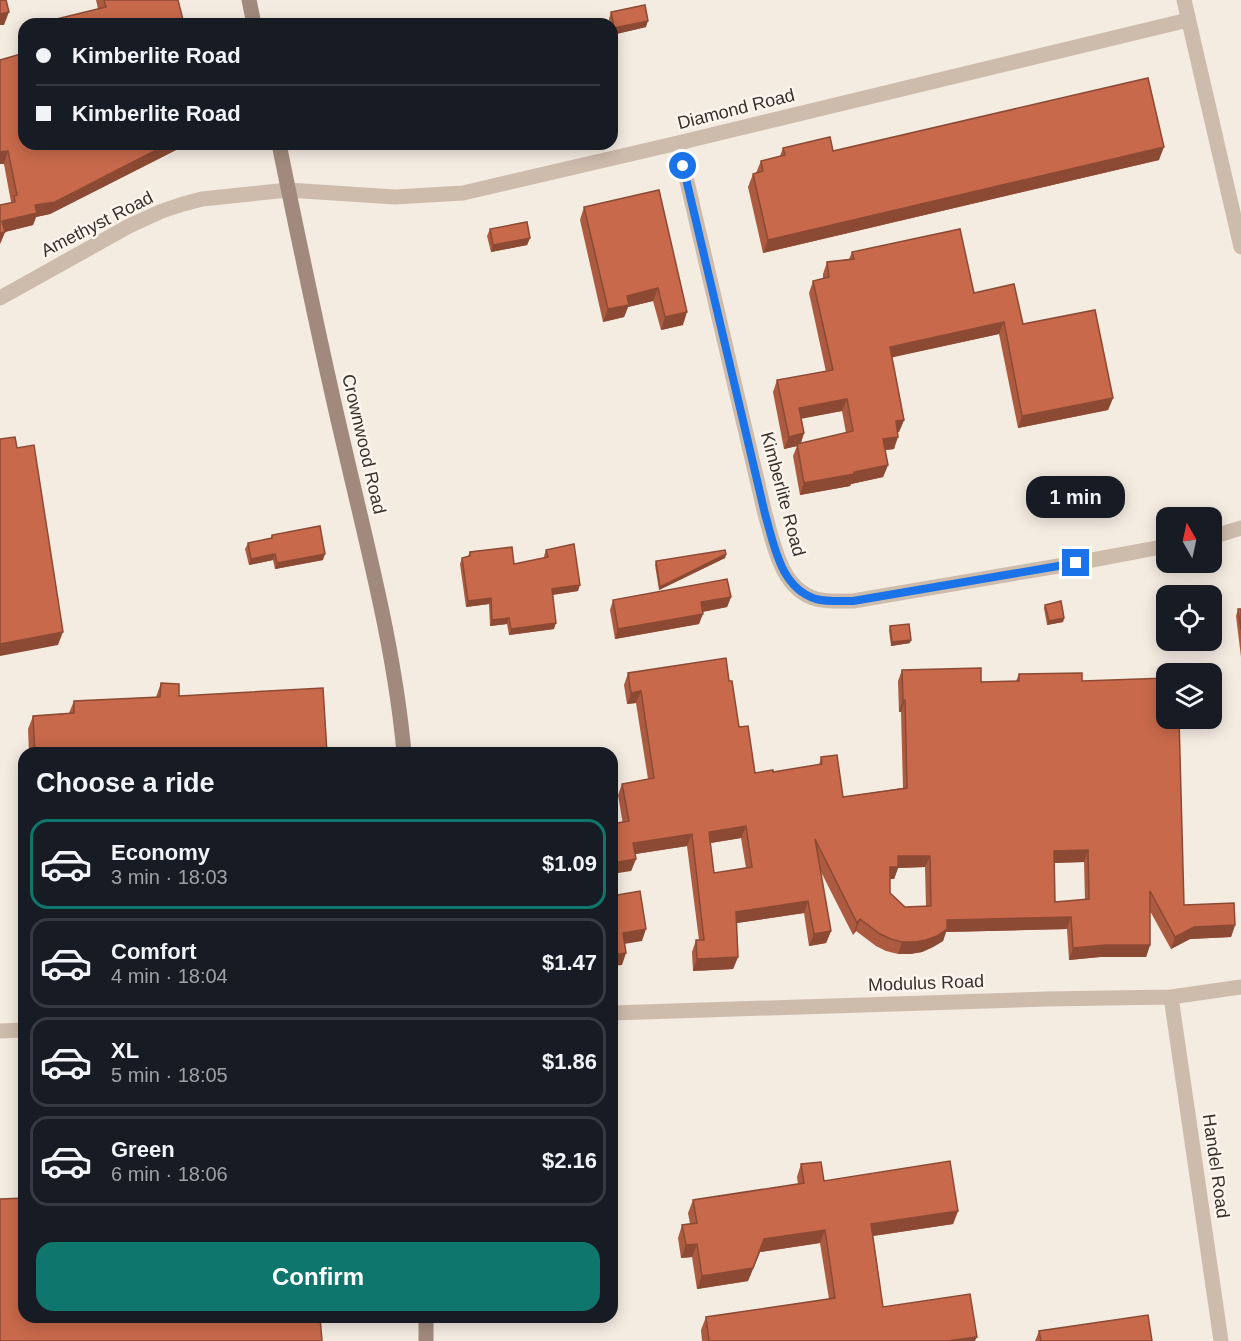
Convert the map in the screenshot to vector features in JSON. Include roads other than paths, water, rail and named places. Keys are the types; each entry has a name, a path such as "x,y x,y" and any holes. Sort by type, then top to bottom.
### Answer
{"main road":[{"path":"249,0 253,18"},
{"name":"Crownwood Road","path":"280,150 367,545 391,662 403,747"},
{"path":"426,1323 426,1341"}],"street":[{"path":"1184,0 1241,247"},
{"name":"Diamond Road","path":"288,190 395,197 463,193 1188,20"},
{"name":"Kimberlite Road","path":"678,143 765,514 780,565 786,576 804,594 816,599 853,601 1156,548"},
{"name":"Amethyst Road","path":"0,298 129,226 162,211 202,199 288,190"},
{"path":"1222,534 1241,528"},
{"name":"Modulus Road","path":"618,1013 1172,997 1241,987"},
{"name":"Handel Road","path":"1172,997 1221,1341"},
{"path":"0,1030 18,1030"}]}
